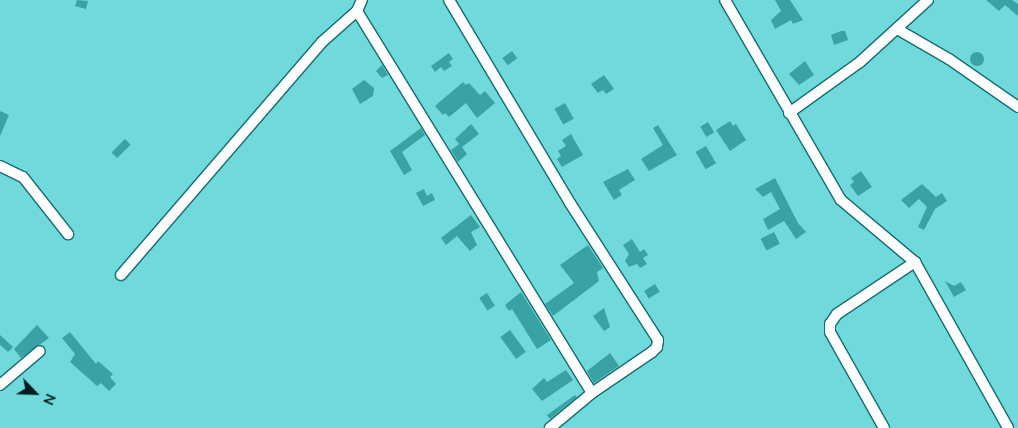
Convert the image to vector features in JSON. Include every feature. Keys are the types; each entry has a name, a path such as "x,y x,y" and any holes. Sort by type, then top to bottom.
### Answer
{"street":[{"path":"121,275 322,42 357,12 362,0"},
{"path":"449,0 570,203 658,340 658,348 592,393 554,427"},
{"path":"725,0 841,200 915,262 1008,428"},
{"path":"789,113 860,62 928,0"},
{"path":"357,12 592,393"},
{"path":"898,29 949,59 1018,107"},
{"path":"0,166 23,177 68,234"},
{"path":"884,428 830,332 830,324 838,314 915,262"},
{"path":"0,385 40,351"}],"building":[{"path":"77,0 88,1 86,9 75,6"},
{"path":"775,0 790,0 803,20 793,24 791,20 775,29 771,20 781,11"},
{"path":"986,0 1012,0 1018,4 1018,16 1005,5 999,11"},
{"path":"845,31 848,40 834,45 831,35"},
{"path":"512,51 517,58 508,65 502,58"},
{"path":"974,52 980,52 984,59 980,66 974,66 970,62 970,56"},
{"path":"449,53 453,59 449,62 452,66 444,71 441,67 435,72 431,66"},
{"path":"805,61 814,75 799,85 789,74"},
{"path":"382,65 388,75 382,78 376,71"},
{"path":"604,75 614,89 606,94 603,90 598,93 591,84"},
{"path":"364,80 374,88 373,96 360,104 352,89"},
{"path":"463,82 466,85 469,83 480,95 485,91 495,103 477,118 466,103 449,117 445,113 443,115 435,106"},
{"path":"565,103 574,119 563,125 555,109"},
{"path":"0,111 9,115 0,136"},
{"path":"730,121 733,126 736,124 746,140 730,151 716,130"},
{"path":"708,122 714,132 706,137 700,127"},
{"path":"471,124 479,134 462,147 467,154 458,162 451,150 459,144 455,139"},
{"path":"658,125 677,155 649,171 641,159 663,145 653,128"},
{"path":"421,128 425,135 402,152 412,170 404,175 390,151"},
{"path":"571,134 583,155 562,167 557,159 561,156 558,151 566,146 562,140"},
{"path":"125,139 131,145 117,158 112,152"},
{"path":"706,146 716,163 706,169 696,152"},
{"path":"628,169 635,180 619,190 622,195 614,200 603,182"},
{"path":"861,171 872,187 858,196 850,185 854,182 851,178"},
{"path":"775,178 798,223 806,232 796,239 784,221 768,230 763,219 780,209 771,192 763,197 755,189"},
{"path":"922,184 936,197 942,193 947,201 935,209 924,230 918,227 927,207 919,199 909,208 901,200"},
{"path":"424,189 427,196 432,193 435,200 423,206 416,193"},
{"path":"471,215 480,227 471,232 477,245 470,251 457,236 446,245 441,238"},
{"path":"774,232 780,244 767,250 761,239"},
{"path":"632,239 640,252 644,249 648,255 643,258 647,264 640,268 637,264 629,267 625,261 629,254 623,245"},
{"path":"588,245 603,268 597,272 599,281 553,316 545,304 574,283 560,265"},
{"path":"945,281 954,286 961,282 966,290 954,297"},
{"path":"655,284 660,292 649,299 644,291"},
{"path":"521,292 551,340 537,349 512,309 509,311 505,305"},
{"path":"487,293 495,306 487,310 479,298"},
{"path":"604,308 610,327 604,331 593,316"},
{"path":"37,325 49,338 21,358 14,349"},
{"path":"510,330 526,352 516,359 500,337"},
{"path":"70,332 96,364 98,361 113,374 110,377 116,384 109,391 101,383 97,386 70,362 75,354 62,338"},
{"path":"0,335 13,347 8,352 0,345"},
{"path":"610,353 619,366 594,383 587,371"},
{"path":"566,370 573,380 542,401 532,389 544,378 547,382"},
{"path":"575,395 577,397 550,419 547,415"}]}
